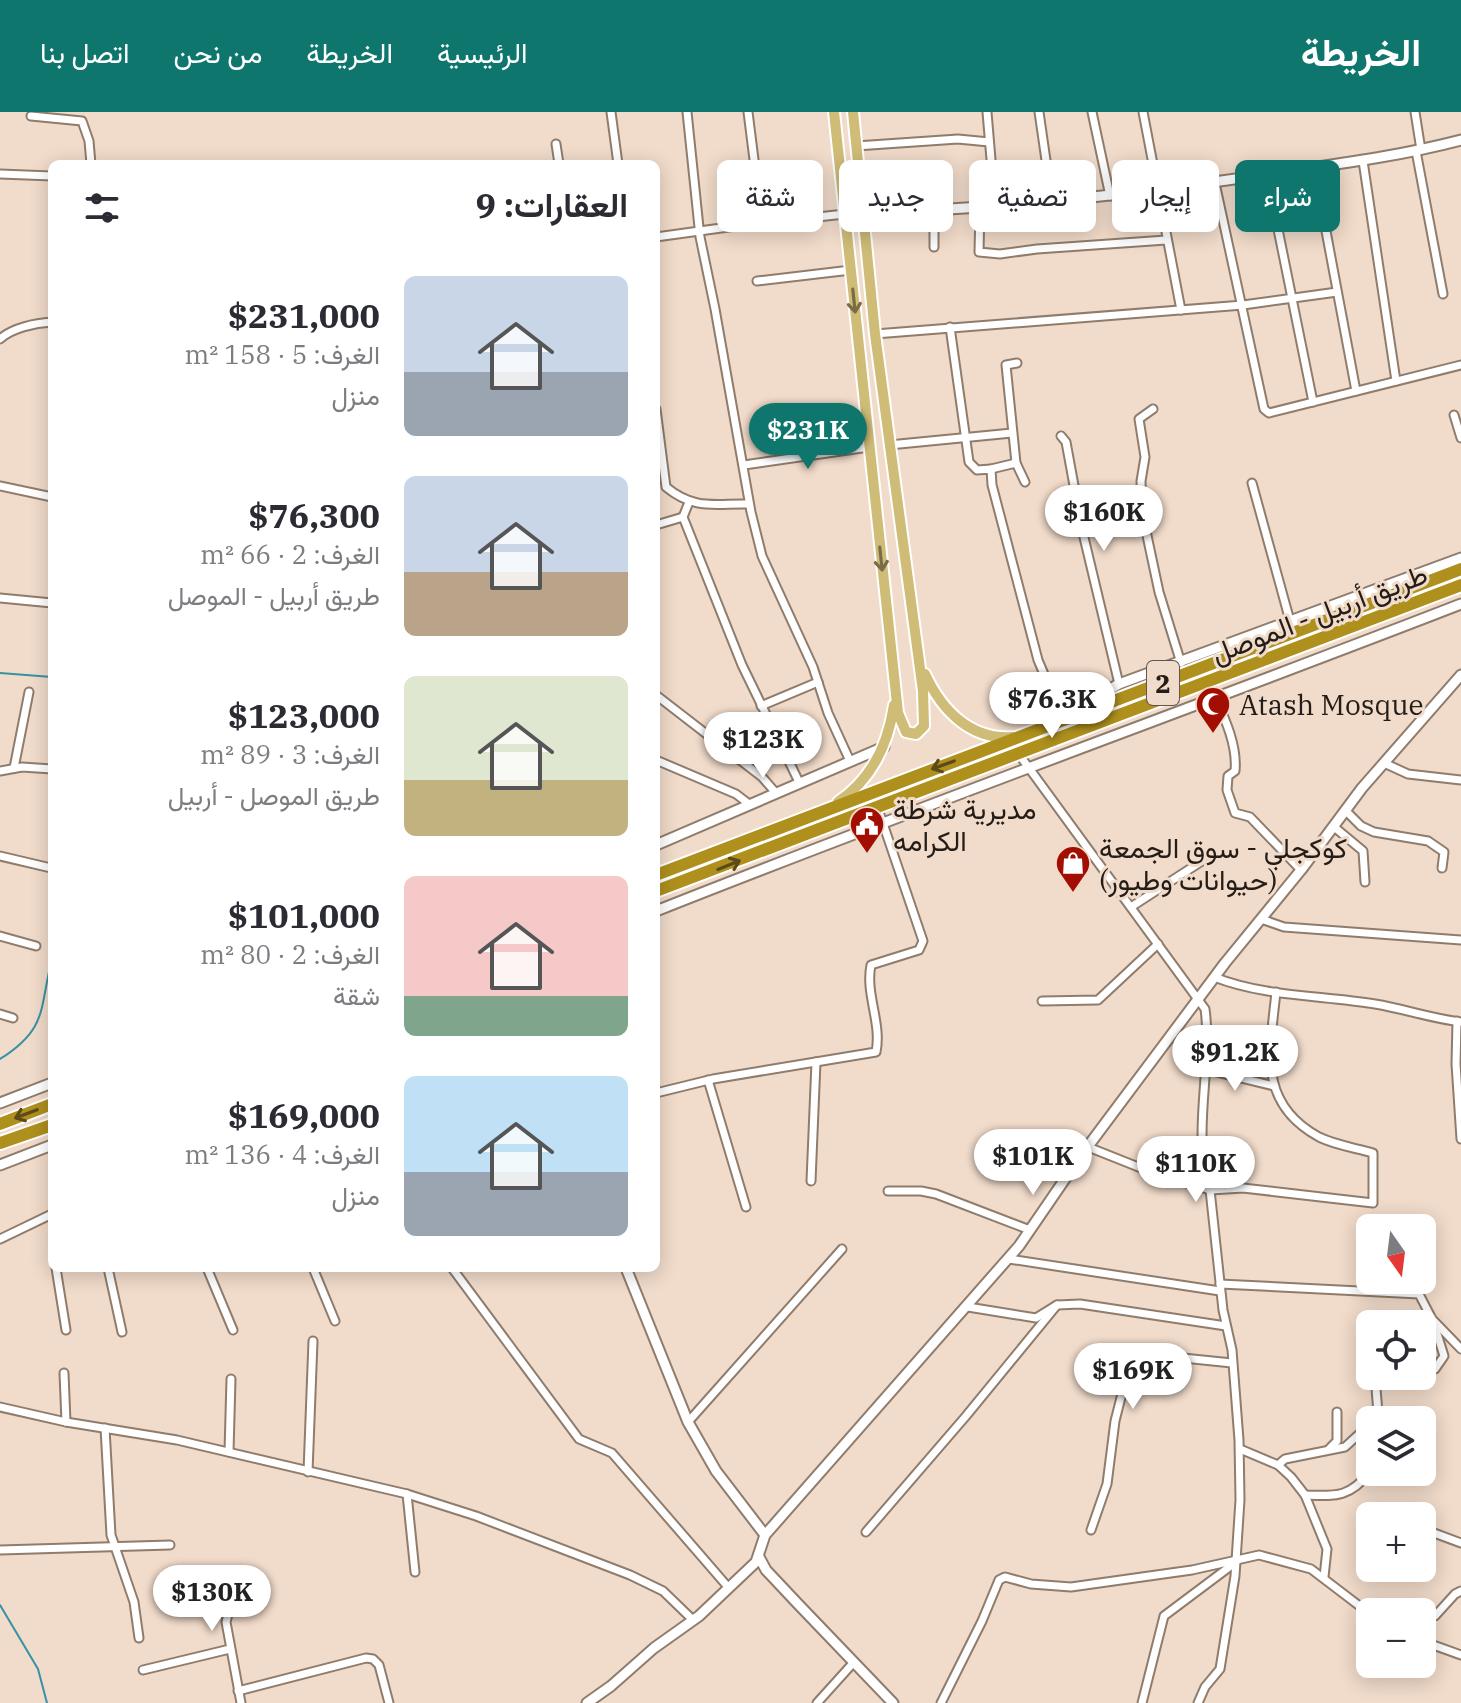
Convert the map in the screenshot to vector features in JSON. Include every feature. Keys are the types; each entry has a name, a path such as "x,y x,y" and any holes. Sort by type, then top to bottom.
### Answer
{"highway":[{"name":"2","path":"660,873 1461,569"},
{"path":"1430,579 1438,594"},
{"name":"طريق أربيل - الموصل","path":"660,889 1461,585"},
{"path":"0,1124 48,1106"},
{"path":"0,1143 48,1126"}],"main road":[{"path":"834,112 839,160"},
{"path":"853,112 857,160"},
{"path":"847,232 895,687 903,727 906,732 916,734 924,720 919,660 889,445 865,232"},
{"path":"919,660 936,694 966,727 997,738 1030,733"},
{"path":"822,811 859,785 884,747 893,715 895,687"}],"street":[{"path":"611,112 617,160"},
{"path":"687,112 699,230 749,504 762,556 850,761"},
{"path":"748,112 754,160"},
{"path":"987,112 991,160"},
{"path":"1039,112 1046,160"},
{"path":"1092,112 1110,196 1096,197"},
{"path":"1143,112 1152,160"},
{"path":"1415,112 1418,151 1443,294"},
{"path":"31,116 82,121 89,141 91,160"},
{"path":"856,146 958,139 989,142"},
{"path":"556,144 558,160"},
{"path":"1340,164 1460,144"},
{"path":"1363,161 1396,381"},
{"path":"0,174 48,176"},
{"path":"1219,200 1264,409 1269,413 1461,365"},
{"path":"660,236 717,228"},
{"path":"934,232 934,247"},
{"path":"979,232 979,252 1000,254 1166,240"},
{"path":"1165,232 1181,310"},
{"path":"1278,232 1313,402"},
{"path":"1326,232 1356,391"},
{"path":"757,281 851,270"},
{"path":"875,334 1243,305 1337,292"},
{"path":"0,339 6,333 48,322"},
{"path":"950,327 969,462 977,470 1016,463"},
{"path":"1017,363 1006,365 1016,463 1025,482"},
{"path":"1153,409 1139,419 1145,457 1141,481 1142,512 1159,592 1181,663"},
{"path":"1454,415 1461,438"},
{"path":"889,445 1012,433"},
{"path":"1061,436 1066,442 1082,529 1119,684"},
{"path":"660,440 666,487"},
{"path":"744,465 869,447"},
{"path":"991,469 992,485 1038,660 1062,717"},
{"path":"1252,483 1290,621"},
{"path":"0,486 48,496"},
{"path":"660,488 666,487 689,502 704,506 749,504"},
{"path":"689,502 683,517 711,592 761,706 799,782"},
{"path":"660,524 683,517"},
{"path":"1049,726 1119,684 1461,558"},
{"path":"0,598 48,603"},
{"path":"660,909 1029,766 1215,699 1461,604"},
{"path":"587,1703 693,1620 759,1557 765,1535 1009,1259 1214,977 1301,870 1345,810 1461,675"},
{"path":"1208,681 1225,721 1236,761 1235,771 1228,776 1227,790 1235,813 1250,817 1301,870"},
{"path":"761,706 818,682"},
{"path":"14,768 29,692"},
{"path":"660,698 762,777 776,793"},
{"path":"660,843 884,747"},
{"path":"1018,753 1205,1009 1204,1172 1210,1190 1240,1449 1236,1561 1220,1669 1205,1687 1198,1703"},
{"path":"660,762 736,794 749,804"},
{"path":"1384,763 1408,774 1461,780"},
{"path":"0,771 48,769"},
{"path":"660,1092 708,1080 876,1052 879,1036 869,976 871,965 919,950 923,941 877,806"},
{"path":"1345,810 1361,826 1374,832 1428,841 1444,852 1442,868"},
{"path":"1333,826 1363,851 1365,882"},
{"path":"0,856 48,867"},
{"path":"1131,907 1202,861"},
{"path":"1261,919 1284,927 1461,940"},
{"path":"0,936 36,946"},
{"path":"1042,1001 1098,1000 1158,944"},
{"path":"1214,977 1238,986 1378,1004 1459,1022 1457,1076 1461,1139"},
{"path":"1088,1147 1151,1172 1210,1190 1243,1188 1373,1203 1373,1153 1320,1138 1289,1115 1274,1086 1269,1061 1276,992"},
{"path":"0,1014 13,1018"},
{"path":"811,1181 816,1062"},
{"path":"1204,1069 1274,1086"},
{"path":"708,1080 746,1207"},
{"path":"0,1103 48,1085"},
{"path":"0,1165 48,1147"},
{"path":"888,1191 936,1194 1030,1230"},
{"path":"0,1239 48,1216"},
{"path":"688,1422 842,1249"},
{"path":"1009,1259 1220,1288 1419,1294 1427,1310"},
{"path":"57,1272 66,1330"},
{"path":"109,1272 122,1332"},
{"path":"209,1272 233,1330"},
{"path":"315,1272 335,1321"},
{"path":"455,1272 579,1439 612,1453 728,1587"},
{"path":"628,1272 688,1422 716,1471 765,1535"},
{"path":"968,1307 1036,1318 1057,1305 1080,1304 1226,1326"},
{"path":"866,1532 1057,1305"},
{"path":"1436,1323 1461,1349"},
{"path":"1436,1331 1444,1356 1436,1368"},
{"path":"308,1472 313,1341"},
{"path":"1091,1530 1107,1484 1115,1421 1130,1362 1144,1354 1232,1363"},
{"path":"64,1373 66,1422"},
{"path":"229,1452 231,1379"},
{"path":"0,1407 229,1452 407,1494 476,1516 630,1575 663,1591 693,1620"},
{"path":"1328,1449 1337,1441 1337,1412"},
{"path":"105,1428 114,1548 134,1602 139,1638"},
{"path":"1278,1465 1285,1459 1345,1447 1356,1437"},
{"path":"1240,1449 1278,1465 1305,1495 1327,1549 1324,1577"},
{"path":"1305,1495 1340,1495 1356,1486"},
{"path":"407,1494 415,1572"},
{"path":"1436,1534 1461,1543"},
{"path":"0,1550 170,1545"},
{"path":"941,1703 999,1580 1005,1577 1031,1584 1071,1587 1192,1570 1259,1555 1311,1569 1356,1603"},
{"path":"759,1557 766,1570 893,1703"},
{"path":"1142,1703 1164,1616 1236,1561"},
{"path":"1436,1615 1461,1591"},
{"path":"241,1703 226,1622 228,1610 234,1602 256,1595"},
{"path":"1436,1646 1461,1655"},
{"path":"143,1670 230,1649"},
{"path":"238,1691 366,1658 373,1659 379,1665 389,1703"},
{"path":"817,1703 854,1662"}],"waterway":[{"path":"0,673 48,677"},
{"path":"0,1059 16,1048 35,1027 48,979"},
{"path":"0,1605 38,1669 47,1703"}],"place":[{"name":"Atash Mosque","path":"1213,735"},
{"name":"مديرية شرطة الكرامه","path":"867,855"},
{"name":"كوكجلي - سوق الجمعة (حيوانات وطيور)","path":"1073,894"}]}
